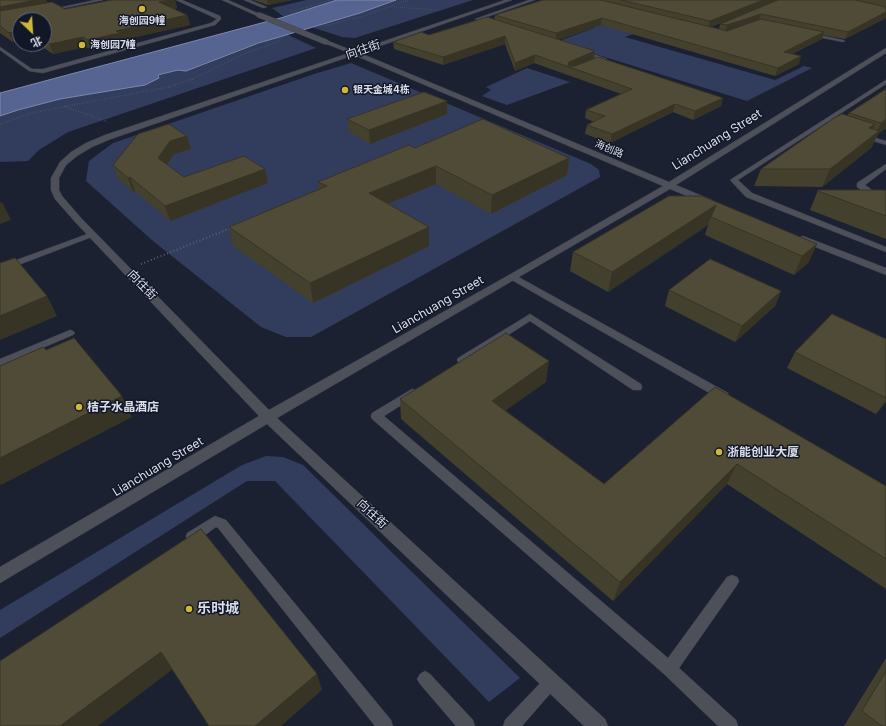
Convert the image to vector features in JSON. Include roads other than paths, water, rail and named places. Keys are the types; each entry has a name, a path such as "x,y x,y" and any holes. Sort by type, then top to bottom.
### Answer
{"street":[{"name":"海创路","path":"224,0 719,206"},
{"name":"向往街","path":"502,0 128,130 89,145 74,154 63,164 55,178 55,190 58,197 93,235 268,417 598,726"},
{"name":"向往街","path":"352,52 510,0"},
{"name":"Lianchuang Street","path":"0,576 268,417 513,278 668,186 886,50"},
{"path":"792,235 886,272"}],"lane":[{"path":"43,11 101,0"},
{"path":"0,48 31,70 43,71 213,24 219,19 218,17 178,0"},
{"path":"246,0 265,8"},
{"path":"500,26 477,19 533,0"},
{"path":"805,33 843,42"},
{"path":"574,50 604,59 584,67"},
{"path":"886,82 826,124 734,180 749,195 886,250"},
{"path":"858,134 886,143"},
{"path":"885,169 860,185 869,192 886,198"},
{"path":"0,269 93,235"},
{"path":"513,278 734,402"},
{"path":"450,368 530,317 637,387"},
{"path":"0,363 70,333"},
{"path":"423,386 376,416 668,669 730,726"},
{"path":"182,543 215,521 222,524 385,726"},
{"path":"668,669 732,581"},
{"path":"425,679 467,726"},
{"path":"511,726 551,682"}],"place":[{"name":"海创园9幢","path":"142,9"},
{"name":"海创园7幢","path":"82,45"},
{"name":"银天金城4栋","path":"345,90"},
{"name":"桔子水晶酒店","path":"79,407"},
{"name":"浙能创业大厦","path":"719,452"},
{"name":"乐时城","path":"189,609"}]}
